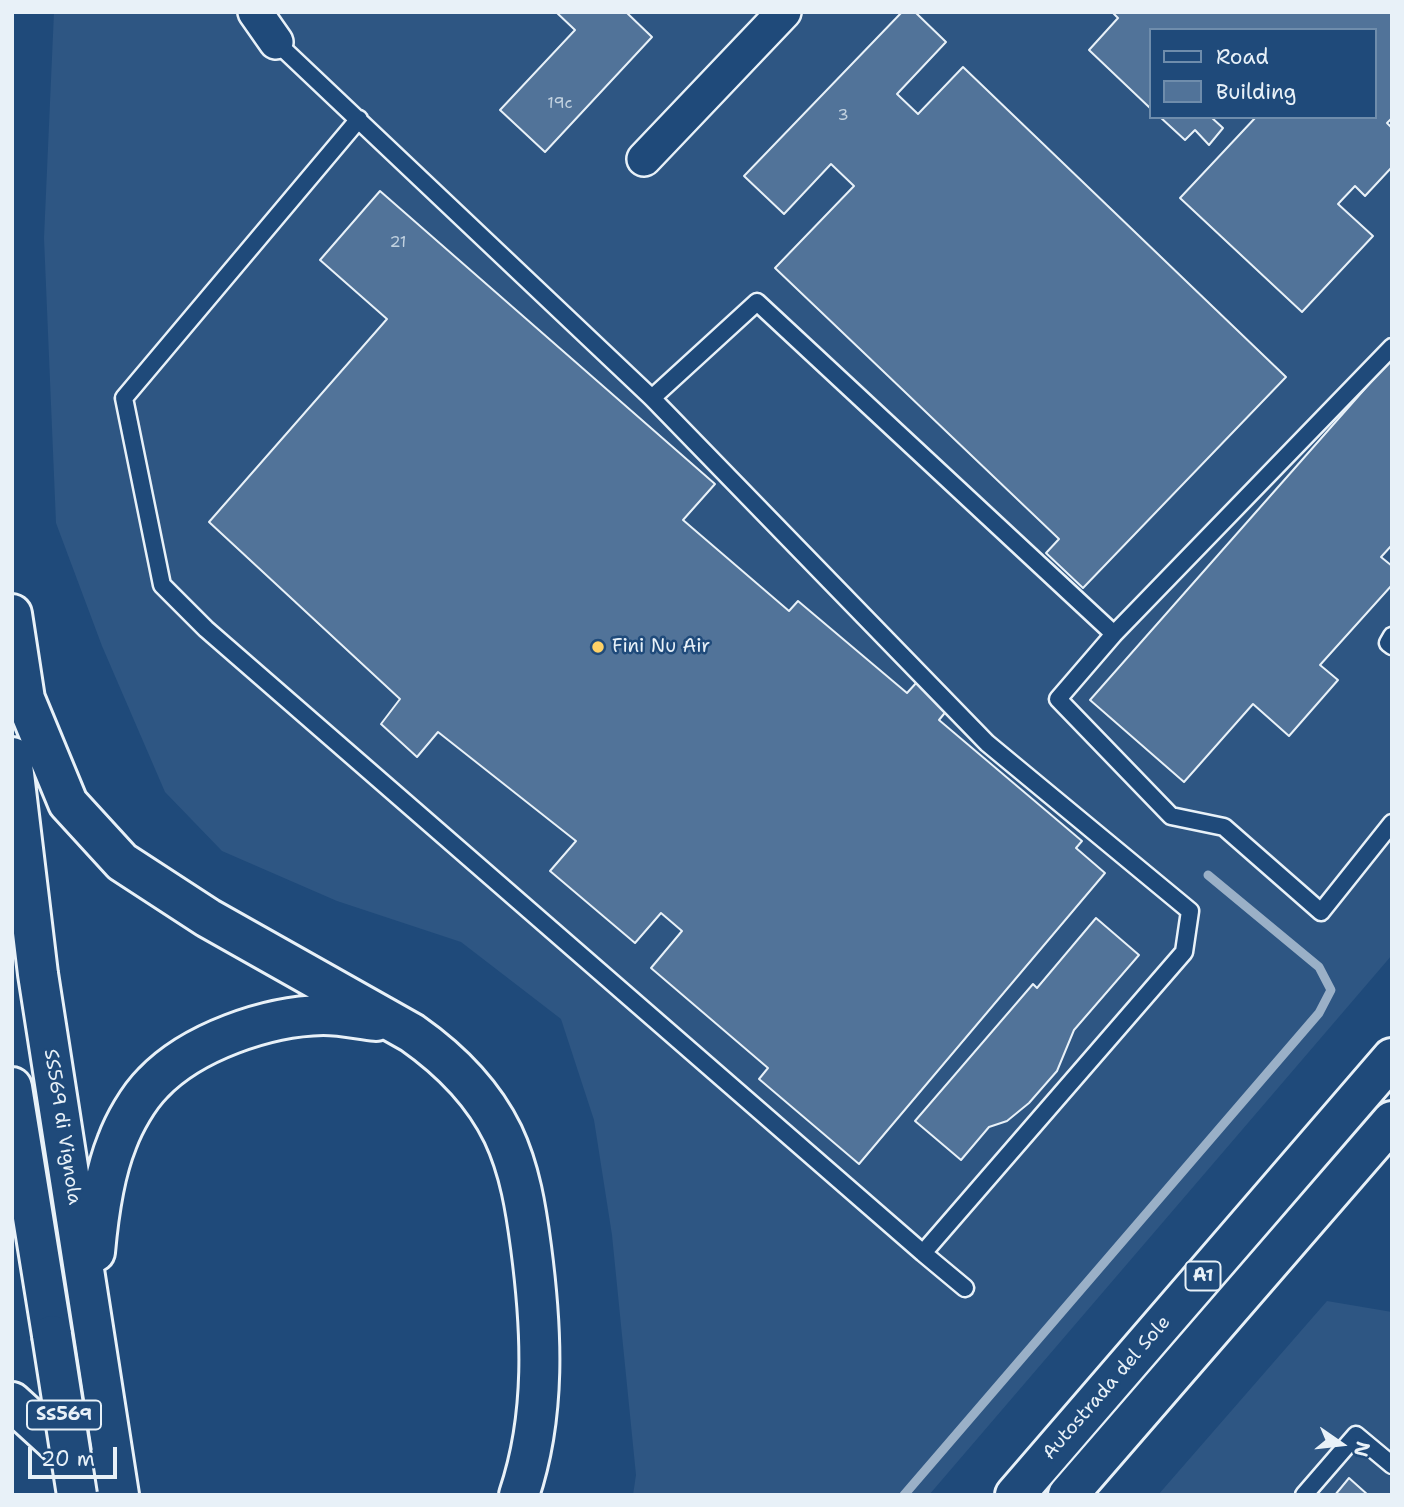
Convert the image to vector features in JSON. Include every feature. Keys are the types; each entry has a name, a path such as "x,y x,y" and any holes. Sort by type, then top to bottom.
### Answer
{"main road":[{"path":"12,614 25,699 68,803 122,862 208,918 412,1033 443,1056 475,1090 503,1133 518,1172 527,1216 536,1286 540,1356 538,1409 530,1456 519,1495"},
{"name":"SS569 di Vignola","path":"12,757 38,974 119,1495"},
{"path":"90,1303 98,1214 116,1143 152,1083 178,1061 204,1046 272,1021 323,1015 391,1022"},
{"name":"Autostrada del Sole","path":"1015,1495 1392,1058"},
{"name":"SS569","path":"12,1087 77,1495"},
{"name":"Autostrada del Sole","path":"1068,1495 1392,1121"},
{"path":"12,1402 114,1495"}],"street":[{"path":"255,12 275,42"},
{"path":"644,159 783,12"}],"lane":[{"path":"275,42 652,398 987,743 1190,911 1184,952 923,1253"},
{"path":"359,119 124,398 162,584 206,629 965,1288"},
{"path":"652,398 757,302 1114,634"},
{"path":"1392,347 1114,634 1058,699 1171,816 1224,827 1321,912 1392,823"},
{"path":"1392,636 1388,643 1392,646"},
{"path":"1304,1495 1356,1435 1392,1465"}],"shaded area":[{"path":"54,12 1392,12 1392,955 929,1495 633,1495 636,1475 612,1235 594,1120 561,1019 461,942 337,901 222,851 165,792 102,646 56,523 44,238"},
{"path":"1327,1301 1392,1312 1392,1495 1158,1495"}],"building":[{"path":"556,12 626,12 652,37 545,152 500,110 575,30"},
{"path":"902,12 915,12 946,42 897,94 918,114 963,67 1286,377 1083,588 1046,553 1059,539 775,268 854,186 831,164 784,214 744,176"},
{"path":"1112,12 1392,12 1392,118 1387,123 1392,128 1392,167 1365,196 1355,186 1338,204 1373,236 1302,312 1180,198 1254,119 1376,119 1376,28 1148,28 1148,106 1089,50 1118,18"},
{"path":"1162,119 1213,119 1223,128 1209,145 1195,130 1185,140"},
{"name":"Fini Nu Air","path":"380,191 715,484 683,520 789,611 798,601 907,693 917,682 948,709 939,720 1082,841 1076,848 1105,873 859,1164 759,1079 768,1068 651,968 682,931 661,913 635,943 550,871 576,841 438,732 417,757 381,724 400,699 209,522 387,319 320,260"},
{"path":"1392,358 1392,545 1381,557 1392,566 1392,585 1320,665 1338,680 1289,736 1253,704 1184,782 1090,700"},
{"path":"1096,918 1139,955 1074,1030 1057,1071 1029,1103 1007,1121 989,1127 961,1160 915,1121 1033,984 1037,988"},
{"path":"1349,1478 1368,1495 1335,1495"}],"waterway":[{"path":"904,1495 1319,1013 1331,990 1319,967 1208,875"}],"place":[{"name":"Fini Nu Air","path":"598,647"}]}
